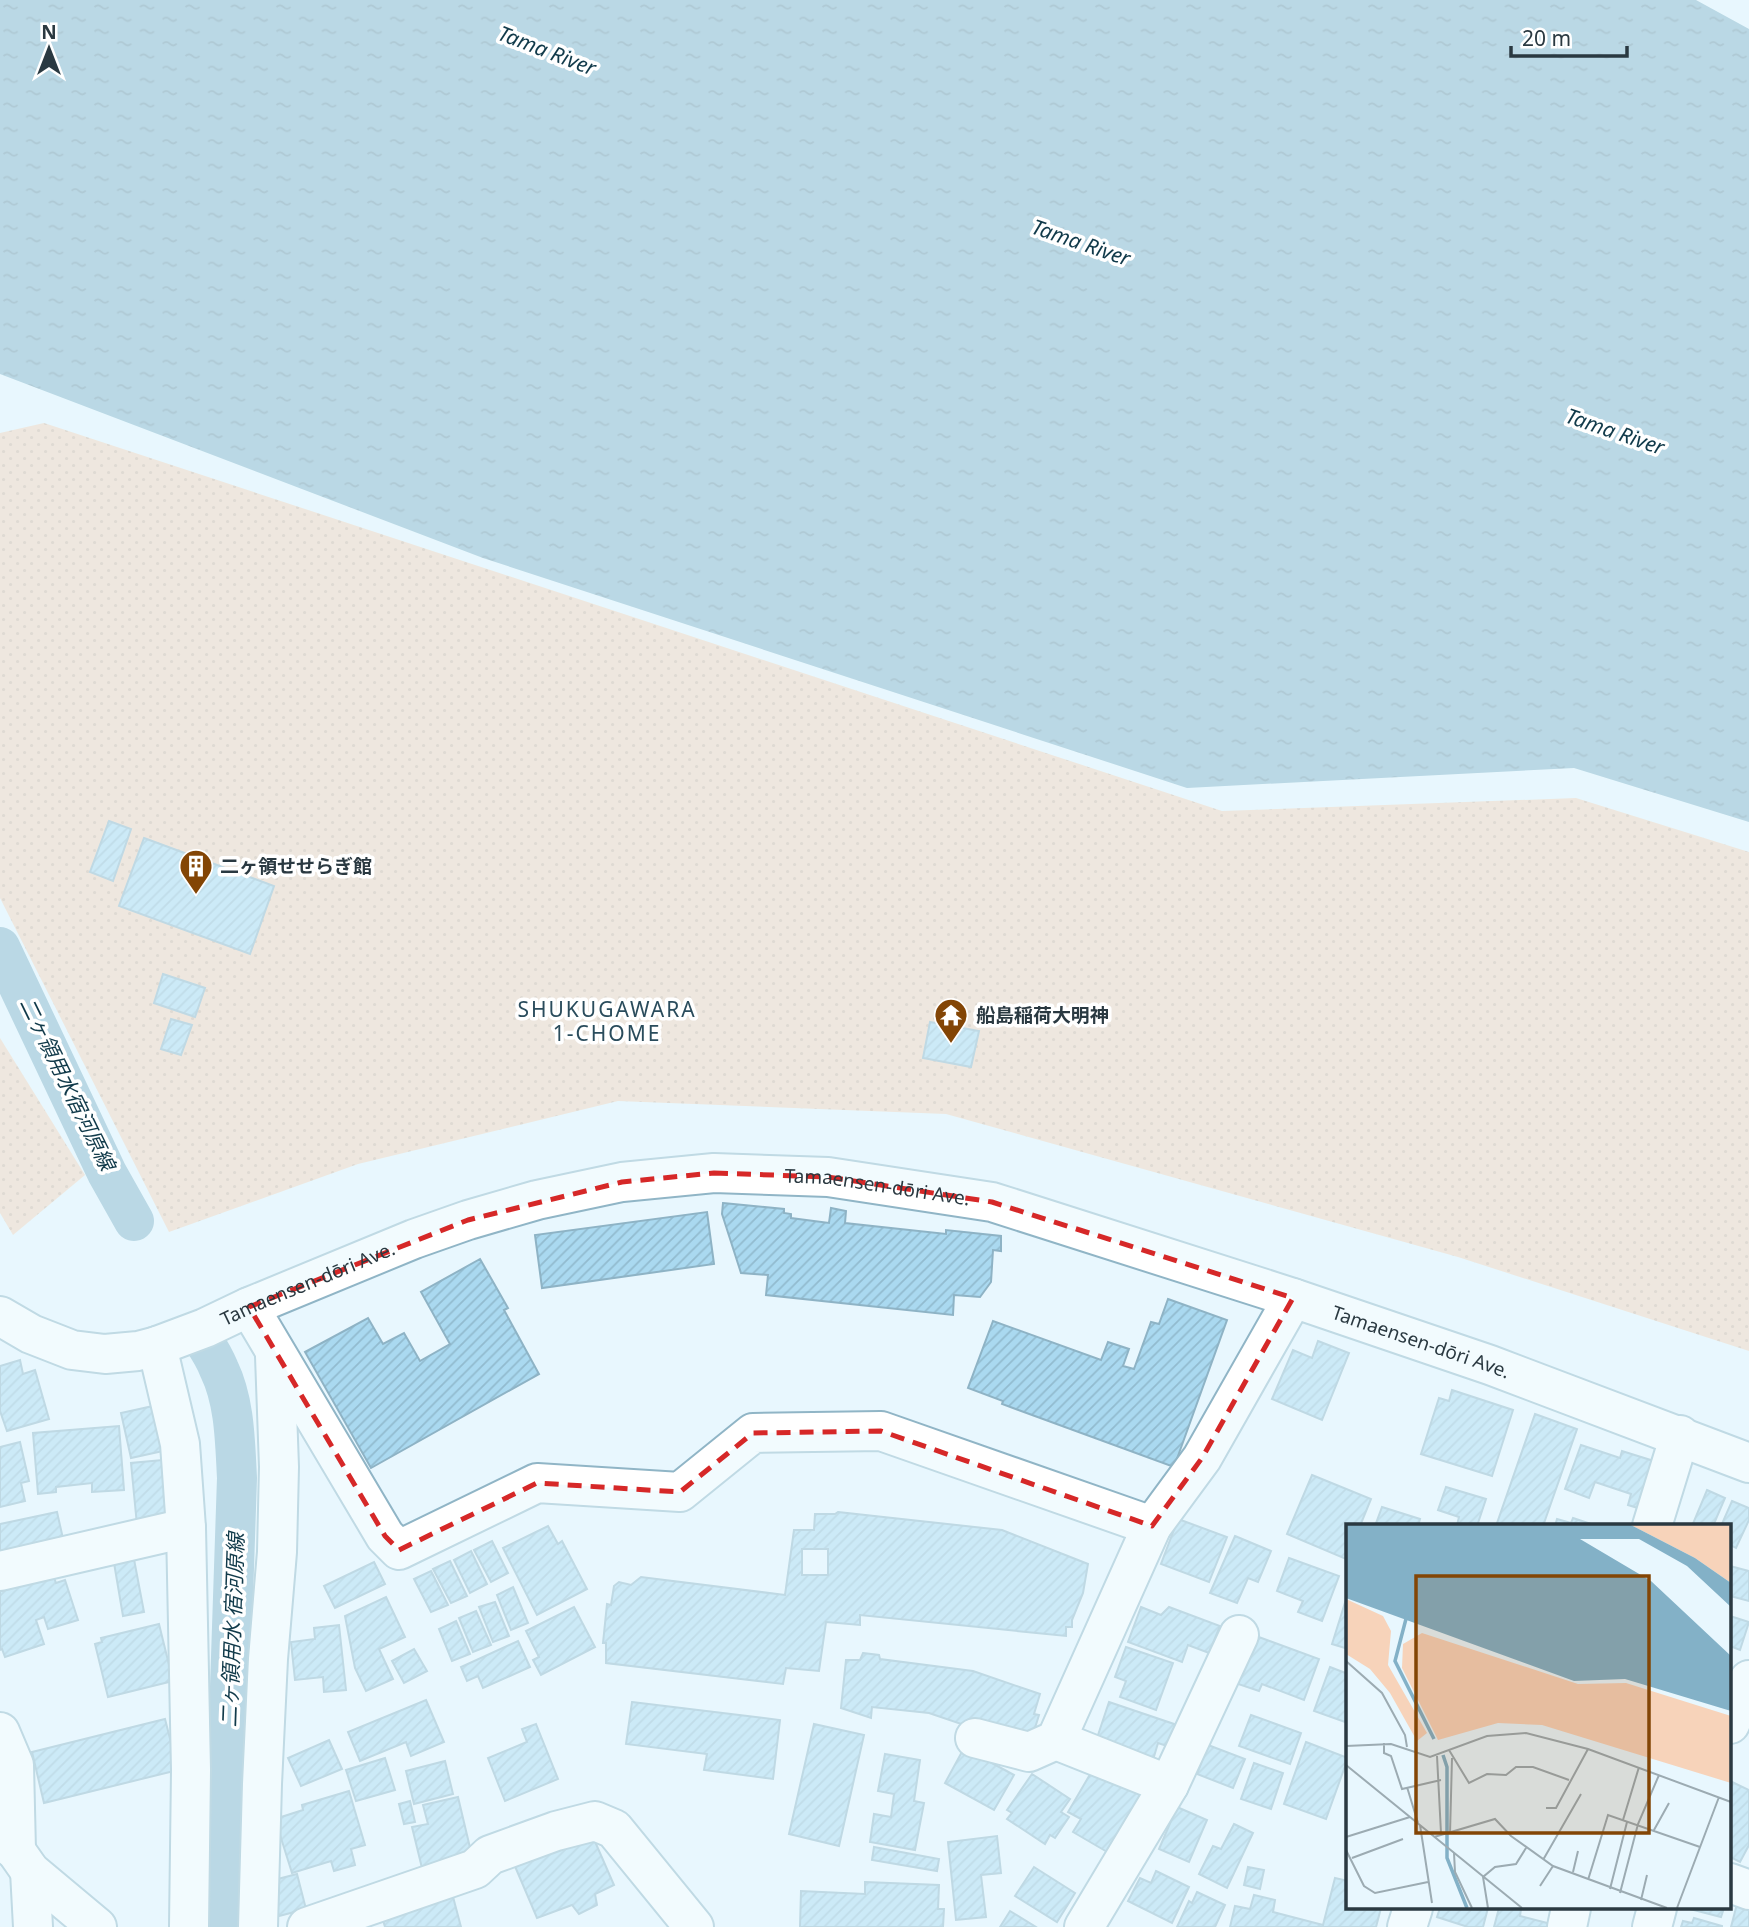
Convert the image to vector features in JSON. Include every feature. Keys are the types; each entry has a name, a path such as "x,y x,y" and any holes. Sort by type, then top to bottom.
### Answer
{"street":[{"name":"Tamaensen-dōri Ave.","path":"0,1316 31,1335 72,1350 105,1354 138,1351 205,1328 249,1307 415,1239 537,1200 622,1182 714,1173 828,1177 992,1202 1293,1298 1490,1365 1749,1463"},
{"path":"975,1738 1030,1752 1052,1741 1152,1527 1202,1458 1293,1298"},
{"path":"249,1307 385,1536 399,1550 537,1483 680,1492 753,1433 881,1431 1152,1527"},
{"path":"157,1346 180,1444 186,1528 191,1770 189,1927"},
{"path":"258,1927 268,1659 277,1552 279,1467 275,1350"},
{"path":"1653,1524 1679,1435"},
{"path":"0,1571 186,1528"},
{"path":"1084,1927 1169,1784 1239,1635"},
{"path":"1732,1719 1749,1680"},
{"path":"0,1732 14,1765 15,1854 33,1927"},
{"path":"1052,1741 1169,1784"},
{"path":"307,1927 475,1869 490,1854 556,1831 595,1821 614,1829 694,1927"},
{"path":"15,1854 97,1927"},
{"path":"1732,1885 1749,1890"},
{"path":"1407,1927 1412,1910"},
{"path":"1567,1927 1571,1910"},
{"path":"1652,1927 1656,1910"}],"highlighted area":[{"path":"714,1173 828,1177 992,1202 1293,1298 1202,1458 1152,1526 881,1431 753,1433 680,1492 537,1483 399,1550 385,1536 249,1307 468,1220 622,1182"}],"shaded area":[{"path":"44,423 1222,811 1576,798 1749,852 1749,1351 1458,1257 946,1114 618,1101 358,1164 169,1232 0,898 0,433"},
{"path":"0,1038 85,1175 13,1235 0,1213"}],"water":[{"name":"Tama River","path":"0,0 1696,0 1749,29 1749,822 1574,768 1187,788 483,558 0,374"}],"building":[{"path":"109,821 131,829 113,881 90,872"},
{"name":"二ヶ領せせらぎ館","path":"144,838 274,886 250,954 119,906"},
{"path":"163,974 205,988 195,1017 154,1003"},
{"path":"171,1019 192,1025 181,1055 161,1049"},
{"name":"船島稲荷大明神","path":"930,1022 979,1031 971,1067 923,1058"},
{"path":"723,1203 784,1209 784,1213 791,1214 791,1218 829,1223 831,1208 846,1211 845,1223 946,1234 946,1230 1001,1236 1001,1251 993,1250 991,1282 980,1297 954,1295 953,1315 766,1295 768,1275 741,1273 722,1214"},
{"path":"707,1212 714,1264 542,1288 535,1235"},
{"path":"480,1259 508,1308 504,1310 539,1374 371,1468 305,1352 368,1318 383,1344 404,1333 420,1361 450,1344 421,1292"},
{"path":"1168,1299 1227,1320 1174,1467 1002,1404 1003,1401 968,1388 993,1321 1101,1360 1108,1342 1129,1349 1123,1366 1134,1369 1151,1322 1159,1324"},
{"path":"1318,1341 1349,1353 1322,1420 1272,1399 1293,1350 1312,1358"},
{"path":"20,1360 23,1374 35,1370 49,1419 7,1431 0,1411 0,1366"},
{"path":"1452,1390 1513,1410 1492,1476 1421,1454 1439,1398 1449,1401"},
{"path":"153,1406 163,1451 131,1458 121,1413"},
{"path":"1535,1414 1577,1429 1544,1524 1497,1524"},
{"path":"119,1426 124,1490 92,1492 92,1483 56,1487 56,1492 38,1494 33,1433"},
{"path":"20,1442 29,1481 21,1483 25,1501 0,1507 0,1447"},
{"path":"1581,1445 1620,1458 1622,1451 1657,1462 1641,1509 1628,1505 1631,1494 1595,1482 1589,1498 1565,1489"},
{"path":"162,1460 168,1522 137,1525 131,1463"},
{"path":"1312,1475 1371,1499 1361,1524 1346,1524 1346,1559 1287,1534"},
{"path":"1446,1487 1486,1499 1478,1524 1457,1524 1459,1517 1438,1510"},
{"path":"1707,1490 1725,1498 1714,1524 1693,1524"},
{"path":"1732,1501 1749,1508 1749,1520 1736,1548 1732,1546 1732,1524 1722,1524"},
{"path":"1382,1507 1420,1519 1419,1524 1376,1524"},
{"path":"57,1512 64,1543 0,1556 0,1524"},
{"path":"838,1512 1002,1530 1088,1564 1083,1593 1072,1620 1072,1627 1066,1627 1066,1636 860,1615 860,1625 826,1622 819,1671 786,1668 783,1684 606,1663 606,1643 603,1643 607,1604 611,1605 614,1586 619,1582 631,1585 641,1577 785,1595 794,1530 814,1530 815,1514","holes":["802,1549 828,1549 828,1575 802,1575"]},
{"path":"1573,1518 1591,1524 1556,1524 1557,1519 1571,1523"},
{"path":"1178,1519 1227,1537 1209,1582 1161,1564"},
{"path":"548,1526 558,1544 562,1541 587,1589 537,1615 503,1548"},
{"path":"1235,1536 1271,1551 1258,1582 1248,1578 1237,1603 1210,1593"},
{"path":"492,1541 508,1573 491,1582 474,1550"},
{"path":"471,1551 487,1584 470,1593 454,1560"},
{"path":"133,1554 144,1612 123,1616 113,1557"},
{"path":"1289,1558 1339,1576 1322,1621 1298,1612 1303,1601 1277,1591"},
{"path":"450,1561 467,1596 451,1603 433,1569"},
{"path":"374,1562 385,1584 335,1608 324,1586"},
{"path":"1732,1567 1749,1571 1749,1601 1732,1597"},
{"path":"431,1571 448,1605 431,1612 414,1579"},
{"path":"52,1572 56,1583 65,1580 78,1620 48,1629 44,1617 36,1620 44,1644 5,1657 2,1649 0,1650 0,1588"},
{"path":"513,1587 528,1623 511,1630 497,1595"},
{"path":"386,1597 405,1637 379,1649 393,1679 366,1691 355,1668 345,1616"},
{"path":"1346,1599 1346,1648 1332,1644"},
{"path":"495,1602 509,1636 493,1642 479,1607"},
{"path":"574,1607 595,1647 541,1675 533,1660 539,1657 526,1631"},
{"path":"1141,1607 1161,1615 1169,1607 1220,1626 1209,1653 1188,1645 1182,1662 1128,1642"},
{"path":"476,1611 491,1645 473,1652 459,1618"},
{"path":"1732,1617 1749,1622 1740,1650 1732,1647"},
{"path":"456,1621 470,1654 452,1661 439,1629"},
{"path":"159,1624 173,1681 108,1697 95,1644 102,1642 101,1638"},
{"path":"339,1625 346,1690 324,1692 323,1677 295,1680 291,1642 315,1639 314,1628"},
{"path":"1256,1636 1319,1659 1304,1700 1262,1684 1259,1691 1238,1684"},
{"path":"518,1641 530,1667 483,1688 478,1676 467,1681 461,1667"},
{"path":"1126,1647 1173,1663 1156,1710 1120,1697 1126,1681 1115,1677"},
{"path":"414,1649 427,1671 404,1683 392,1661"},
{"path":"863,1653 879,1655 880,1659 973,1671 1040,1694 1034,1714 1039,1715 1029,1747 929,1713 872,1707 871,1718 841,1708 846,1660 860,1660"},
{"path":"1330,1667 1346,1673 1346,1722 1314,1711"},
{"path":"426,1700 444,1742 411,1756 406,1742 360,1761 348,1732"},
{"path":"632,1702 780,1720 773,1779 704,1770 707,1754 626,1744"},
{"path":"1109,1702 1177,1725 1170,1747 1158,1743 1153,1760 1096,1741"},
{"path":"1251,1715 1301,1733 1290,1764 1239,1746"},
{"path":"165,1719 178,1770 44,1803 32,1752"},
{"path":"536,1724 558,1779 505,1801 488,1758 527,1742 522,1729"},
{"path":"814,1724 864,1735 839,1846 789,1834"},
{"path":"329,1740 342,1769 301,1786 288,1758"},
{"path":"1306,1742 1346,1757 1326,1819 1284,1804"},
{"path":"1208,1745 1245,1759 1233,1788 1197,1774"},
{"path":"964,1748 1014,1775 994,1810 945,1783"},
{"path":"885,1754 920,1760 914,1801 924,1803 915,1850 870,1842 874,1814 891,1817 894,1794 878,1791"},
{"path":"385,1758 395,1790 356,1801 346,1770"},
{"path":"445,1761 453,1794 414,1804 406,1771"},
{"path":"1254,1763 1283,1773 1271,1809 1241,1799"},
{"path":"1092,1771 1144,1794 1109,1853 1073,1832 1081,1819 1068,1812"},
{"path":"1032,1774 1070,1799 1061,1812 1069,1817 1055,1838 1050,1835 1045,1844 1007,1819 1012,1813 1007,1810"},
{"path":"1732,1782 1749,1790 1749,1845 1740,1862 1732,1858"},
{"path":"349,1791 365,1845 351,1849 355,1865 334,1871 331,1861 292,1873 275,1819 303,1810 302,1805"},
{"path":"458,1797 472,1856 422,1868 412,1827 428,1824 423,1805"},
{"path":"410,1801 415,1822 404,1824 399,1804"},
{"path":"1177,1807 1207,1820 1189,1862 1159,1849"},
{"path":"1234,1824 1253,1833 1227,1888 1199,1874 1213,1846 1221,1849"},
{"path":"997,1836 1001,1873 981,1875 986,1917 956,1920 948,1842"},
{"path":"593,1837 614,1885 595,1894 597,1905 579,1914 572,1905 537,1918 514,1864"},
{"path":"874,1847 939,1859 937,1871 872,1860"},
{"path":"1034,1867 1075,1893 1057,1922 1015,1896"},
{"path":"1248,1867 1264,1870 1260,1889 1244,1885"},
{"path":"1156,1871 1189,1887 1172,1923 1128,1901 1140,1878 1151,1883"},
{"path":"297,1874 306,1909 279,1916 270,1881"},
{"path":"1335,1878 1346,1881 1346,1910 1380,1910 1376,1927 1230,1927 1235,1906 1250,1909 1254,1895 1275,1900 1273,1912 1323,1925"},
{"path":"865,1882 939,1885 938,1909 944,1909 943,1927 800,1927 801,1891 865,1894"},
{"path":"1197,1892 1225,1905 1215,1927 1177,1927 1189,1901 1192,1903"},
{"path":"452,1893 461,1927 385,1927 381,1913"},
{"path":"1738,1900 1749,1903 1749,1927 1731,1927"},
{"path":"1439,1910 1487,1910 1483,1927 1468,1927 1437,1917"},
{"path":"1498,1910 1521,1910 1520,1916 1551,1924 1550,1927 1494,1927"},
{"path":"1694,1910 1723,1910 1721,1917"},
{"path":"1010,1911 1036,1927 1000,1927"},
{"path":"1694,1918 1722,1927 1681,1927 1683,1921 1692,1923"}],"waterway":[{"name":"二ヶ領用水宿河原線","path":"0,947 107,1173 134,1221"},
{"name":"二ヶ領用水 宿河原線","path":"203,1340 212,1354 228,1395 237,1478 224,1866 225,1927"}],"place":[{"name":"二ヶ領せせらぎ館","path":"196,896"},
{"name":"船島稲荷大明神","path":"951,1045"}],"district":[{"name":"SHUKUGAWARA 1-CHOME","path":"607,1022"}]}
